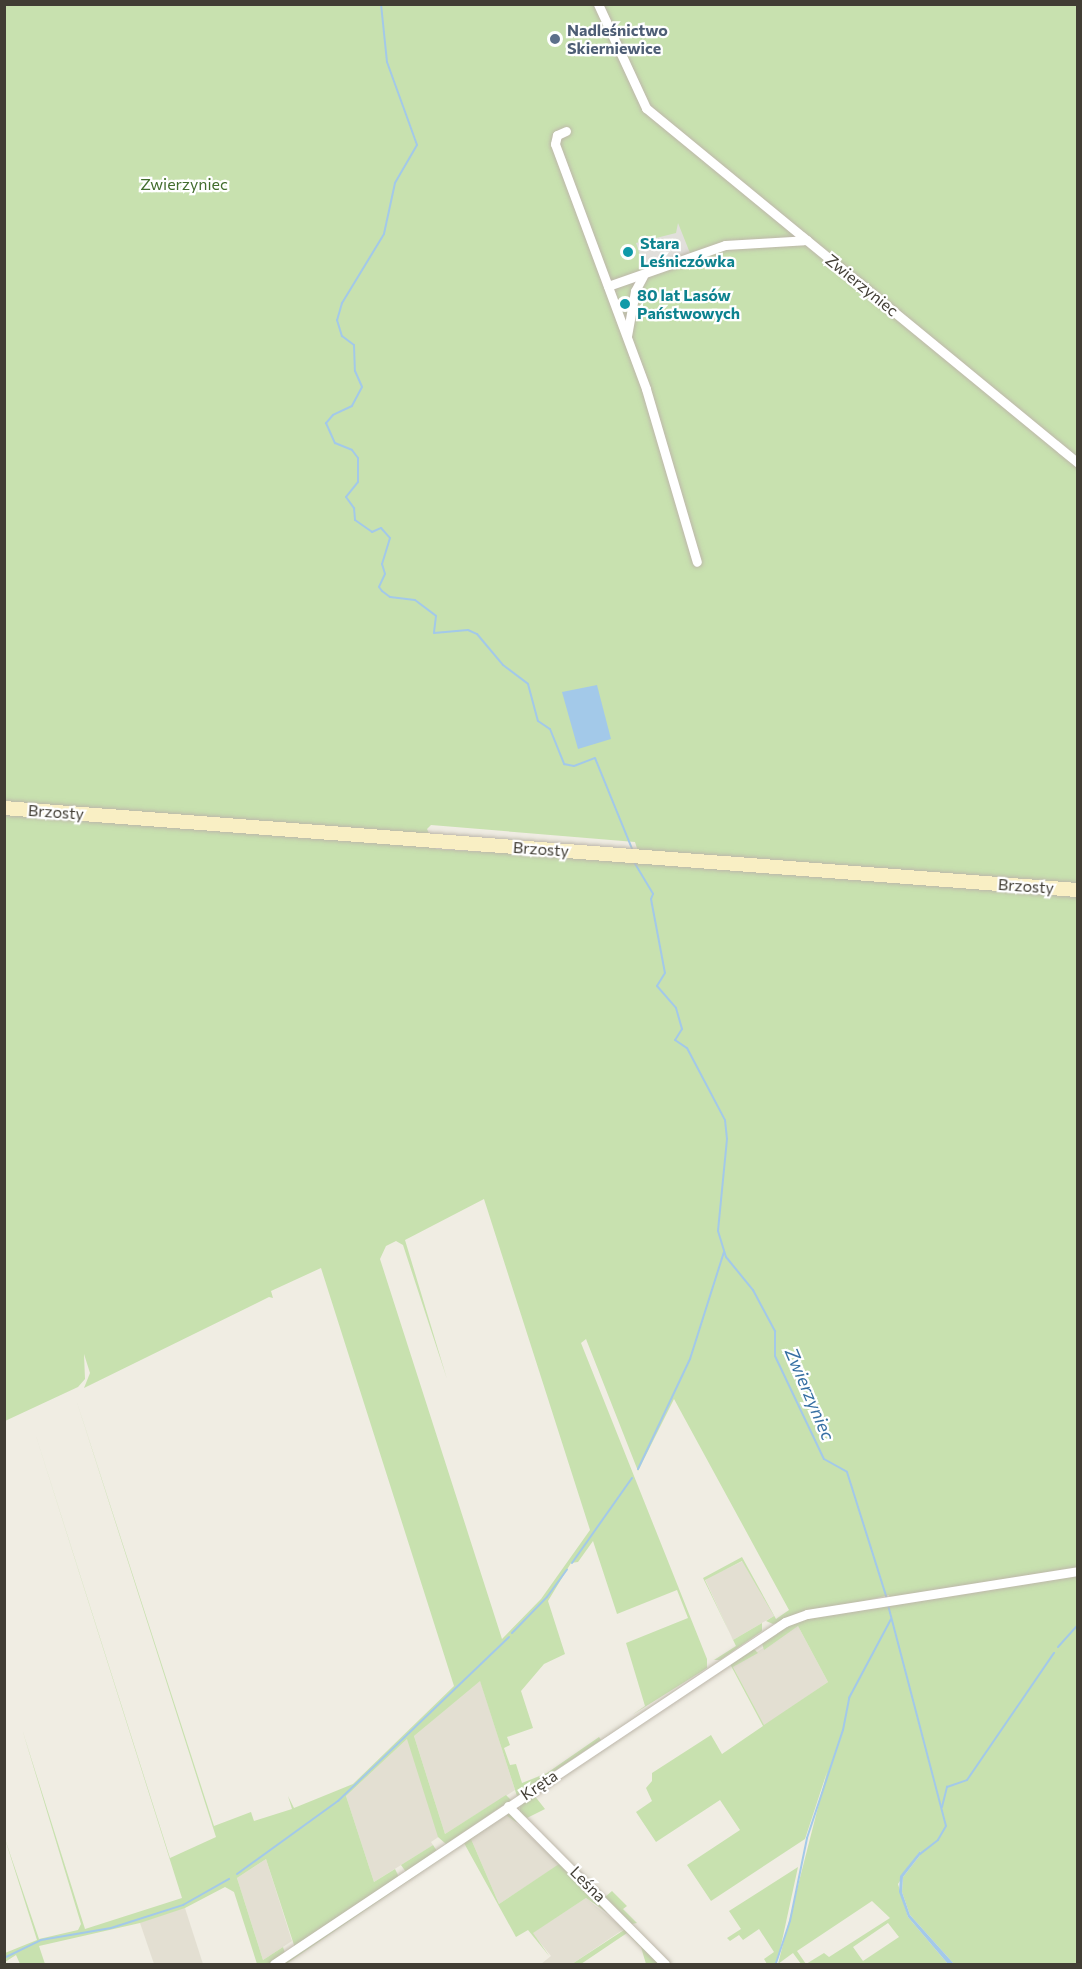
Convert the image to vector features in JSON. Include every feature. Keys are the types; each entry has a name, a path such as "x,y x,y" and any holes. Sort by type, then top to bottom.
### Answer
{"street":[{"name":"Zwierzyniec","path":"598,4 646,108 1077,462"},
{"path":"566,131 557,135 555,144 627,336 697,562"},
{"path":"608,286 643,276 725,246 807,240"},
{"path":"627,336 635,291 643,276"},
{"name":"Brzosty","path":"4,808 1077,890"},
{"name":"Kręta","path":"274,1965 752,1642 807,1614 1077,1571"},
{"name":"Leśna","path":"508,1806 665,1965"}],"shaded area":[{"path":"678,223 690,253 645,270 636,243 676,233"},
{"path":"743,1561 774,1616 733,1640 705,1579"},
{"path":"798,1626 828,1682 764,1726 733,1667"},
{"path":"480,1680 515,1790 445,1834 414,1736"},
{"path":"408,1738 440,1836 431,1842 433,1845 374,1882 346,1796"},
{"path":"507,1815 560,1864 499,1904 471,1839"},
{"path":"266,1859 292,1941 263,1960 237,1878"},
{"path":"586,1898 624,1929 572,1964 541,1964 551,1956 532,1933"},
{"path":"184,1905 203,1964 154,1964 139,1920"}],"green space":[{"path":"5,5 1077,5 1077,1964 954,1964 910,1915 902,1892 903,1877 921,1854 920,1851 898,1884 908,1917 948,1964 806,1964 801,1964 793,1953 778,1964 827,1772 805,1839 711,1901 687,1865 740,1830 720,1800 656,1842 636,1812 652,1801 646,1788 652,1781 652,1773 711,1735 722,1754 763,1726 730,1664 534,1795 545,1809 527,1818 520,1813 520,1803 751,1646 758,1653 733,1667 764,1725 828,1682 798,1626 764,1650 761,1640 795,1621 892,1604 889,1595 773,1624 766,1621 774,1616 742,1561 705,1580 731,1635 703,1578 742,1557 776,1619 789,1610 674,1399 638,1471 586,1339 581,1343 707,1659 707,1668 632,1715 645,1706 626,1643 688,1618 677,1590 617,1614 593,1541 578,1562 571,1563 548,1601 565,1654 544,1664 521,1691 533,1728 507,1737 510,1745 504,1748 510,1765 516,1764 522,1783 547,1773 599,1737 601,1740 517,1796 480,1681 414,1736 445,1834 506,1795 511,1800 446,1844 438,1837 407,1739 346,1796 374,1882 395,1869 399,1877 295,1948 266,1859 237,1878 263,1960 283,1947 285,1953 269,1964 257,1964 234,1892 225,1887 185,1908 140,1923 39,1946 45,1964 20,1964 16,1955 5,1962 5,1953 37,1940 4,1836 39,1939 78,1930 81,1924 22,1729 85,1929 182,1898 29,1414 170,1858 216,1837 74,1393 214,1826 251,1812 254,1821 292,1809 288,1796 294,1808 353,1784 454,1686 321,1268 271,1291 273,1298 269,1297 84,1388 90,1373 84,1354 85,1379 78,1387 5,1421","holes":["431,825 635,842 641,861 436,849 427,829","484,1199 590,1530 541,1599 502,1639 380,1259 386,1246 396,1241 403,1245 447,1379 405,1240","872,1901 890,1918 829,1957 824,1953 806,1964 797,1951","888,1923 899,1937 863,1961 853,1947"]},
{"path":"762,1623 762,1631 720,1660 714,1660 736,1646 733,1640"},
{"path":"505,1813 511,1814 517,1823 506,1815 471,1839 499,1904 559,1864 527,1830 612,1916 586,1898 533,1933 550,1957 528,1930 516,1937 464,1843 286,1964 279,1964"},
{"path":"433,1845 437,1851 406,1872 401,1865"},
{"path":"798,1867 780,1950 775,1964 767,1964 764,1959 774,1952 759,1929 743,1940 739,1935 730,1941 727,1938 741,1929 729,1911"},
{"path":"612,1891 627,1906 623,1909 637,1923 632,1924 605,1897"},
{"path":"620,1925 660,1964 646,1964 641,1947 627,1933 581,1964 572,1964 624,1930"}],"water":[{"path":"597,685 611,739 578,749 562,692"},
{"path":"920,1851 921,1854 903,1877 902,1892 910,1915 954,1964 948,1964 908,1917 899,1892 900,1876"}],"waterway":[{"name":"Zwierzyniec","path":"381,4 387,62 417,145 395,183 384,234 342,303 337,320 342,336 354,345 355,371 362,387 352,406 333,415 326,423 335,443 352,450 358,458 358,482 346,497 354,508 355,520 372,532 381,528 390,538 382,564 385,574 379,587 382,591 390,597 415,600 436,616 434,633 468,630 477,634 503,665 528,684 538,721 550,729 564,764 574,766 595,758 633,851"},
{"name":"Zwierzyniec","path":"634,862 653,894 651,899 665,973 657,986 676,1008 682,1029 675,1040 687,1048 725,1120 727,1139 718,1231 726,1257 753,1290 775,1331 775,1356 824,1459 847,1472 887,1599"},
{"path":"638,1469 690,1359 724,1252"},
{"path":"572,1563 632,1478"},
{"path":"512,1633 547,1597 567,1569"},
{"name":"Zwierzyniec","path":"888,1605 946,1826 938,1840 920,1854"},
{"path":"776,1963 790,1921 807,1838 843,1730 849,1698 891,1619"},
{"path":"1058,1647 1078,1625"},
{"path":"237,1874 338,1801 509,1637"},
{"path":"942,1807 947,1787 967,1780 1054,1653"},
{"path":"4,1958 41,1940 111,1928 183,1905 229,1879"}],"place":[{"name":"Nadleśnictwo Skierniewice","path":"555,39"},
{"name":"Stara Leśniczówka","path":"628,252"},
{"name":"80 lat Lasów Państwowych","path":"625,304"}]}
